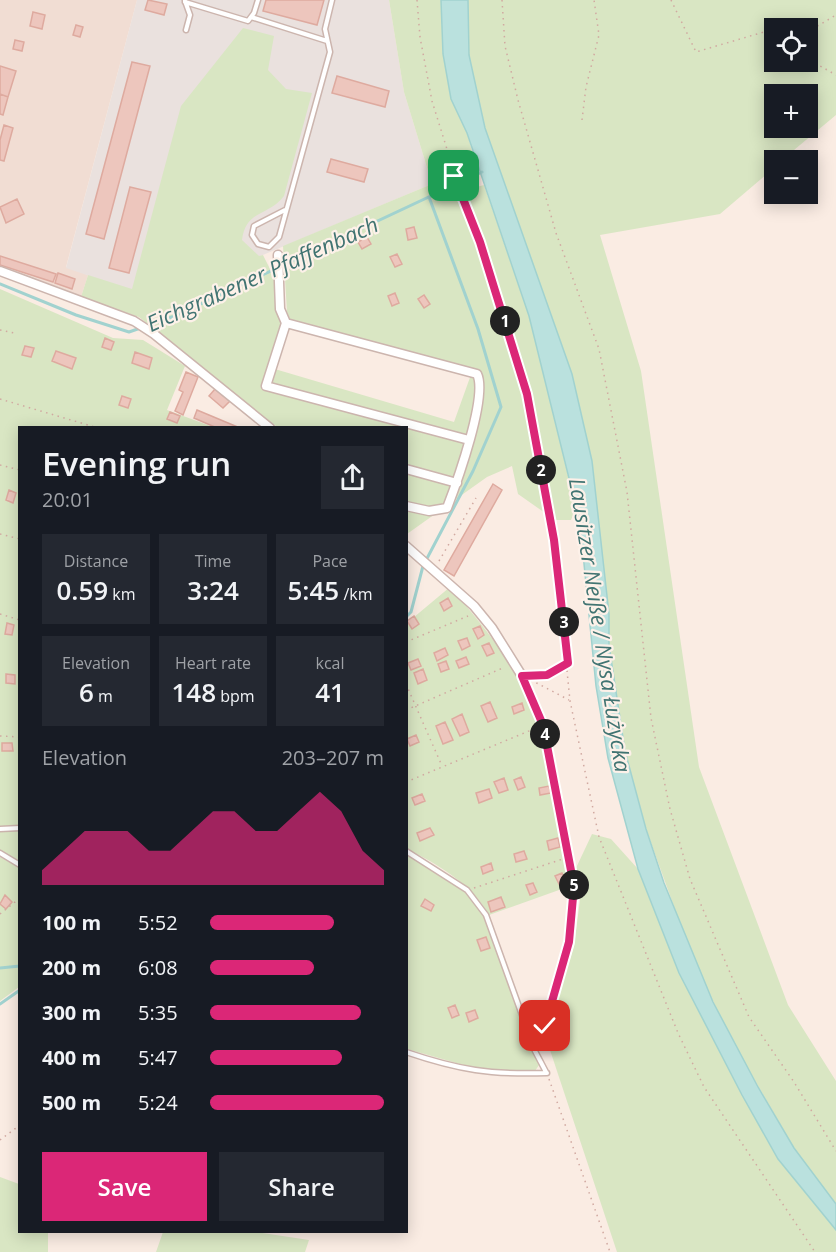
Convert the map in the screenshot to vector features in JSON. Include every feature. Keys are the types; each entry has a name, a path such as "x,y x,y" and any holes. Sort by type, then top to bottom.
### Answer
{"street":[{"path":"278,255 280,309 286,322 266,386 470,440"},
{"path":"0,271 136,323 268,426"},
{"path":"286,322 477,374 482,382 470,440 447,508 441,511 429,511 408,506"},
{"path":"408,470 457,483"},
{"path":"408,548 474,606 492,628 522,676"}],"lane":[{"path":"185,1 248,21 258,0"},
{"path":"285,210 254,226 252,235 258,244 269,247 275,244 279,237 330,52 325,29 332,0"},
{"path":"185,1 190,15 186,30"},
{"path":"251,17 328,41"},
{"path":"0,829 18,828"},
{"path":"408,852 467,890 486,915 535,1051 546,1072 482,1073 452,1068 408,1053"},
{"path":"0,854 18,864"}],"path":[{"path":"417,0 420,37 432,101 459,192 480,242 527,394 554,540 570,701 599,837 678,1034 704,1087 815,1252"},
{"path":"502,0 505,46 518,100 556,233 599,349 627,492 651,718 673,819 690,879 748,1017 794,1082 836,1151"},
{"path":"582,120 586,87 599,35 594,0"},
{"path":"671,0 696,52 764,32"},
{"path":"818,26 836,15"},
{"path":"818,65 836,75"},
{"path":"0,330 14,333"},
{"path":"0,399 91,426"},
{"path":"0,465 18,470"},
{"path":"428,565 476,498"},
{"path":"0,534 18,538"},
{"path":"0,614 18,619"},
{"path":"408,641 468,616"},
{"path":"408,709 514,663"},
{"path":"522,676 547,675 568,663"},
{"path":"522,676 570,701"},
{"path":"522,676 543,725 574,886 569,942 545,1026 546,1072 610,1252"},
{"path":"408,688 442,767"},
{"path":"408,781 543,725"},
{"path":"0,736 18,737"},
{"path":"467,890 569,857"},
{"path":"0,914 18,900"},
{"path":"0,1140 18,1126"}],"shaded area":[{"path":"0,0 137,0 66,267 88,275 81,297 0,268"},
{"path":"137,0 389,0 404,92 432,184 158,299 66,268"}],"green space":[{"path":"389,0 441,0 443,54 451,99 467,133 476,165 433,184 439,197 484,185 529,316 576,508 571,520 555,520 518,494 512,466 487,477 408,533 408,426 276,426 139,317 81,297 88,275 132,289 181,106 243,28 274,36 268,70 286,89 312,93 284,196 278,203 248,223 242,240 259,256 263,255 274,277 282,325 268,367 454,422 473,369 290,319 287,312 283,246 432,184 404,92"},
{"path":"468,0 836,0 836,115 818,130 818,84 764,84 764,138 808,138 794,150 764,150 764,177 720,214 600,235 641,371 699,767 788,1005 836,1081 836,1204 794,1148 728,1034 689,948 646,829 625,751 609,645 609,614 592,461 572,374 485,128 469,55"},
{"path":"0,289 113,338 143,340 185,366 167,410 210,426 18,426 18,826 0,827"},
{"path":"450,587 478,620 519,678 541,726 556,778 573,885 489,915 474,894 453,876 408,850 408,622"},
{"path":"0,830 18,830 18,861 0,852"},
{"path":"592,834 611,839 638,869 679,973 742,1095 778,1159 836,1230 836,1252 617,1252 550,1050 556,1005 574,946 580,900 576,868"},
{"path":"408,855 451,880 469,897 484,917 539,1065 535,1071 501,1072 474,1068 408,1049"},
{"path":"0,857 18,867 18,988 0,1001"},
{"path":"0,1177 18,1184 18,1233 48,1233 48,1252 0,1252"},
{"path":"163,1233 263,1233 309,1240 305,1252 156,1252"}],"water":[{"name":"Lausitzer Neiße / Nysa Łużycka","path":"441,0 468,0 469,55 485,128 572,374 592,461 609,614 609,645 625,751 646,829 664,883 713,1002 758,1087 794,1148 836,1204 836,1230 778,1159 742,1095 679,973 638,869 608,758 596,686 580,523 529,316 467,133 451,99 443,54"}],"building":[{"path":"148,0 167,4 164,15 145,10"},
{"path":"266,0 324,0 317,25 263,11"},
{"path":"33,12 45,15 42,29 30,26"},
{"path":"76,25 83,27 80,37 73,35"},
{"path":"15,40 24,42 22,51 13,49"},
{"path":"132,62 150,66 104,239 86,234"},
{"path":"0,66 16,71 8,97 0,94"},
{"path":"337,76 389,91 385,107 332,93"},
{"path":"0,94 8,97 3,115 0,114"},
{"path":"4,125 13,128 4,161 0,160 0,140"},
{"path":"331,159 368,169 364,182 327,172"},
{"path":"130,187 151,192 129,273 109,268"},
{"path":"17,199 24,214 6,223 0,207"},
{"path":"414,227 417,238 408,240 406,229"},
{"path":"367,237 371,244 362,249 358,242"},
{"path":"397,254 402,264 395,267 390,257"},
{"path":"0,256 56,274 53,282 0,265"},
{"path":"58,273 75,279 72,289 55,283"},
{"path":"395,293 399,303 392,306 388,296"},
{"path":"424,295 430,304 424,308 418,299"},
{"path":"105,338 114,342 111,350 102,347"},
{"path":"25,346 34,348 31,357 22,355"},
{"path":"56,351 76,358 72,369 52,361"},
{"path":"135,352 152,358 149,369 132,363"},
{"path":"186,372 198,377 183,415 175,411 183,392 179,390"},
{"path":"215,389 230,401 223,408 209,396"},
{"path":"122,396 131,399 128,408 119,405"},
{"path":"197,410 235,426 212,426 194,418"},
{"path":"170,412 180,416 177,423 167,419"},
{"path":"493,484 502,490 454,576 444,570"},
{"path":"9,490 16,493 13,503 6,500"},
{"path":"448,598 452,606 444,611 440,603"},
{"path":"414,616 419,624 412,629 408,620"},
{"path":"7,623 14,625 12,635 5,634"},
{"path":"480,626 484,635 478,639 473,629"},
{"path":"467,638 470,646 462,650 458,641"},
{"path":"489,643 494,653 487,656 482,646"},
{"path":"445,648 448,655 437,661 434,653"},
{"path":"466,657 469,664 459,668 456,661"},
{"path":"418,659 421,666 411,670 408,663"},
{"path":"446,661 449,669 441,672 438,664"},
{"path":"423,669 427,680 418,684 414,673"},
{"path":"6,674 15,675 15,684 6,683"},
{"path":"490,702 497,718 488,722 481,706"},
{"path":"522,703 524,710 514,714 512,707"},
{"path":"462,714 469,732 460,736 452,719"},
{"path":"445,722 453,740 443,744 436,726"},
{"path":"416,735 419,742 410,746 408,739"},
{"path":"2,743 12,743 13,751 2,751"},
{"path":"521,777 525,787 518,790 514,780"},
{"path":"504,778 508,790 499,793 494,782"},
{"path":"549,786 551,793 540,795 539,788"},
{"path":"489,789 492,798 479,803 476,793"},
{"path":"422,794 425,801 415,805 412,798"},
{"path":"430,828 434,835 420,841 417,833"},
{"path":"558,838 560,847 549,850 547,841"},
{"path":"524,851 527,859 516,862 514,854"},
{"path":"491,863 493,870 483,874 481,867"},
{"path":"562,873 567,883 560,886 555,876"},
{"path":"533,883 537,892 530,895 526,885"},
{"path":"5,895 12,902 6,909 0,904"},
{"path":"501,897 505,907 491,912 488,902"},
{"path":"425,899 434,905 431,911 421,906"},
{"path":"486,937 490,948 481,951 477,940"},
{"path":"455,1005 459,1015 452,1018 448,1008"},
{"path":"475,1010 478,1018 469,1022 466,1013"}],"waterway":[{"name":"Eichgrabener Pfaffenbach","path":"0,284 76,315 129,332 175,316 482,172"},
{"path":"408,615 411,612 423,566 473,471 501,407 478,329 429,197"},
{"path":"0,968 18,966"},
{"path":"0,1004 18,991"}],"route":[{"path":"454,176 480,242 527,394 554,540 568,663 552,674 522,676 543,725 574,886 569,942 545,1026"}]}
